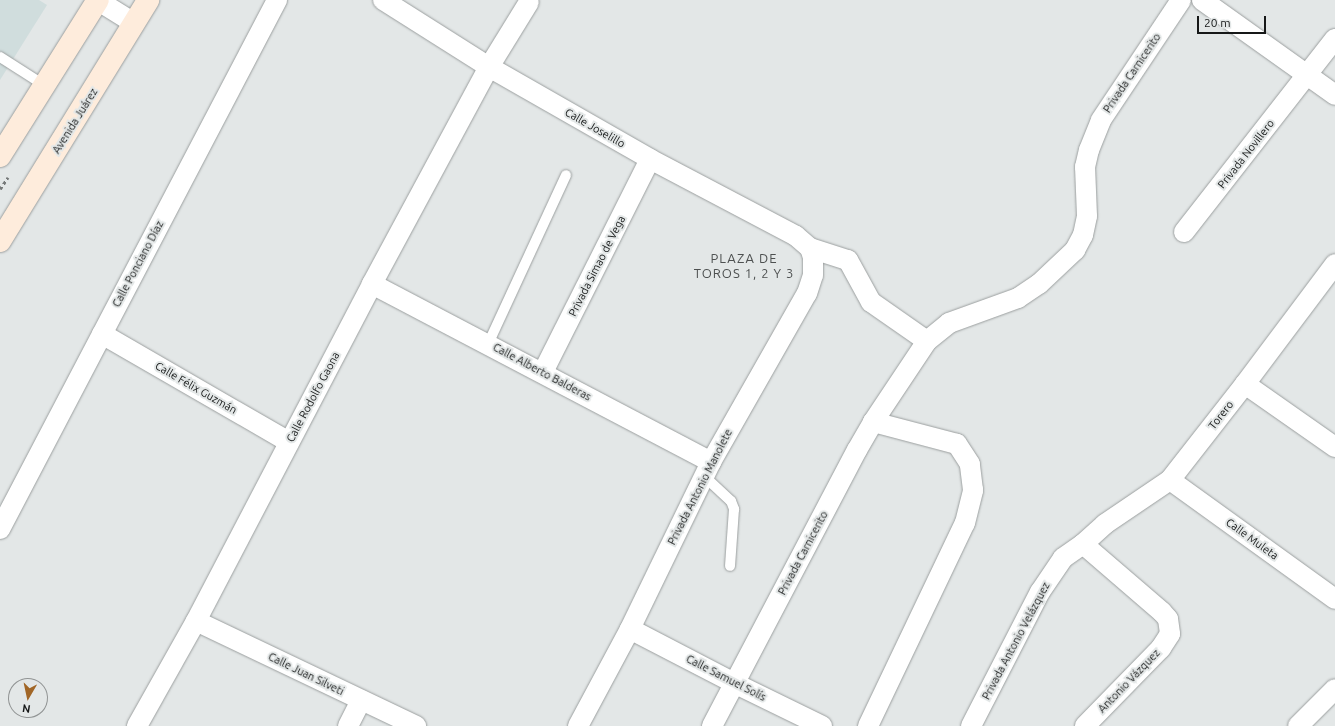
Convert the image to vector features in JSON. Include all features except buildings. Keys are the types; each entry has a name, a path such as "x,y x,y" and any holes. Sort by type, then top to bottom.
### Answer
{"main road":[{"path":"0,156 98,0"},
{"name":"Avenida Juárez","path":"0,240 148,0"}],"street":[{"path":"98,0 134,23"},
{"name":"Calle Ponciano Díaz","path":"0,529 277,0"},
{"name":"Calle Joselillo","path":"384,0 489,67 650,160 796,236 810,248"},
{"name":"Privada Carnicerito","path":"712,726 857,450 873,422 927,341 949,323 1018,298 1039,284 1076,250 1083,235 1087,216 1085,167 1089,150 1101,120 1181,0"},
{"path":"1202,0 1335,95"},
{"name":"Calle Rodolfo Gaona","path":"137,726 196,621 372,284 489,67 528,2"},
{"name":"Privada Novillero","path":"1184,232 1335,39"},
{"name":"Privada Simao de Vega","path":"543,372 650,160"},
{"path":"810,248 848,260 871,302 927,341"},
{"name":"Privada Antonio Manolete","path":"578,726 630,629 707,469 807,293 814,265 810,248"},
{"name":"Torero","path":"1083,544 1105,524 1170,480 1333,269"},
{"name":"Calle Alberto Balderas","path":"372,284 543,372 707,469"},
{"name":"Calle Félix Guzmán","path":"102,334 289,442"},
{"path":"1245,384 1335,447"},
{"path":"868,726 965,523 973,490 970,464 957,444 873,422"},
{"name":"Calle Muleta","path":"1170,480 1335,599"},
{"name":"Antonio Vázquez","path":"1083,544 1162,612 1168,619 1170,634 1161,648 1085,726"},
{"name":"Privada Antonio Velázquez","path":"971,726 1040,592 1063,558 1083,544"},
{"name":"Calle Juan Silveti","path":"196,621 416,726"},
{"name":"Calle Samuel Solís","path":"630,629 734,684 822,726"},
{"path":"1298,726 1335,689"},
{"path":"348,726 361,700"}],"lane":[{"path":"0,57 44,85"},
{"path":"488,344 566,176"},
{"path":"707,469 731,502 734,509 730,566"}],"shaded area":[{"path":"0,0 39,0 47,5 0,80"}],"district":[{"name":"PLAZA DE TOROS 1, 2 Y 3","path":"744,266"}]}
